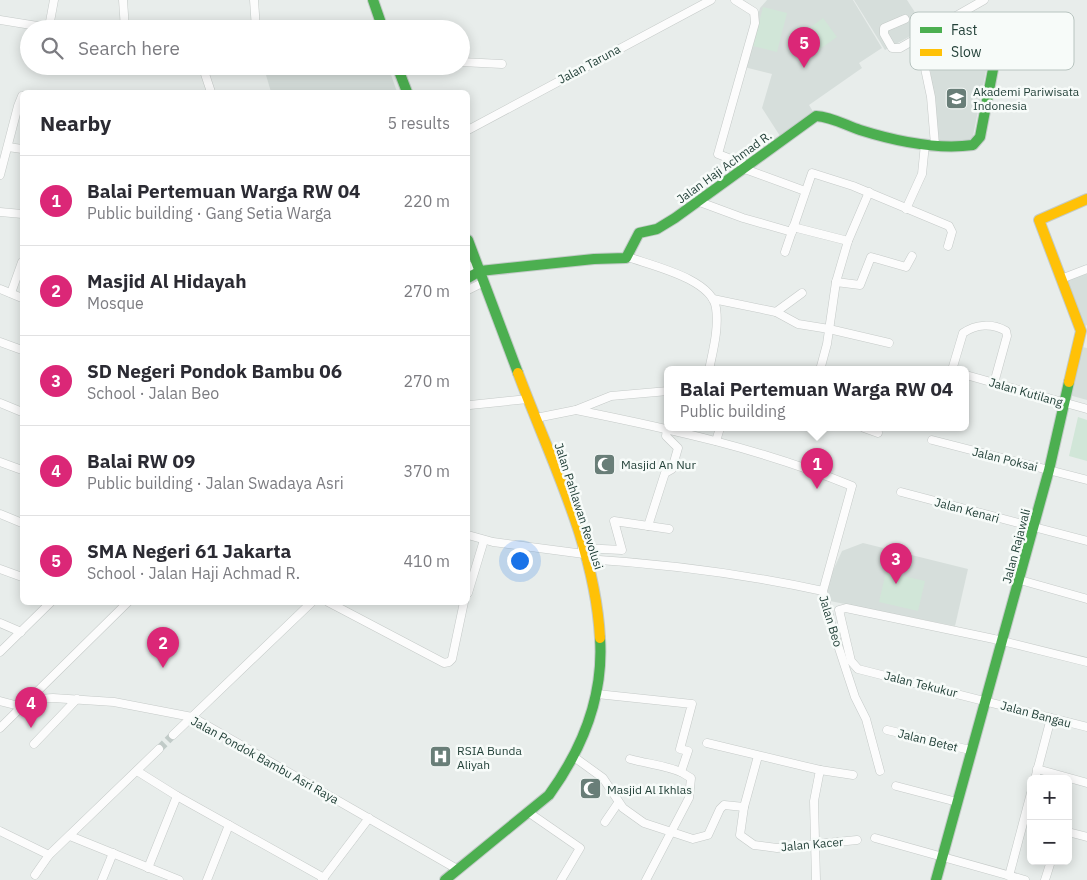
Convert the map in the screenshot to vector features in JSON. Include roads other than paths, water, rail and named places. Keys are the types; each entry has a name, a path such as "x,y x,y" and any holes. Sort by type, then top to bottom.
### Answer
{"street":[{"path":"53,20 54,0"},
{"path":"123,0 124,20"},
{"path":"254,0 255,20"},
{"path":"373,0 380,20"},
{"name":"Jalan Taruna","path":"470,129 711,0"},
{"path":"735,0 754,12 755,23 718,154 744,167 805,191"},
{"path":"963,12 984,0"},
{"path":"0,20 20,23"},
{"path":"905,20 884,28 884,34 892,48 900,48 910,42"},
{"path":"470,62 502,64"},
{"path":"906,209 922,174 930,145 930,98 925,70"},
{"path":"930,145 970,146 978,141 993,70"},
{"path":"205,75 210,90"},
{"path":"400,75 406,90"},
{"path":"0,175 20,103"},
{"name":"Jalan Haji Achmad R.","path":"628,257 635,237 639,233 662,227 816,116 874,135 930,145"},
{"path":"8,147 20,149"},
{"path":"785,252 812,173 869,192 949,226 952,232 948,246"},
{"path":"821,366 836,282 848,241 869,192"},
{"name":"Jalan Rajawali","path":"936,880 970,750 1003,641 1034,528 1081,331 1039,220 1087,199"},
{"path":"697,201 743,218 848,241"},
{"path":"0,212 20,214"},
{"name":"Jalan Pahlawan Revolusi","path":"445,880 457,868 549,795 558,785 581,744 597,694 602,654 599,619 584,554 536,418 484,282 475,268 470,248"},
{"path":"836,282 860,285 871,257 907,267 912,256"},
{"path":"475,268 628,257 692,281 707,290 714,300 716,329 710,366"},
{"path":"11,294 20,268"},
{"path":"1061,280 1087,270"},
{"path":"470,289 484,282"},
{"path":"0,289 20,297"},
{"path":"776,312 802,293"},
{"path":"714,300 776,312 798,324 889,343"},
{"path":"953,366 963,333 980,325 1003,329 1006,331 1007,336 994,383"},
{"path":"0,342 20,349"},
{"name":"Jalan Kutilang","path":"969,376 1087,408"},
{"path":"536,418 576,410 611,396 664,390"},
{"path":"470,405 528,398"},
{"path":"0,403 20,411"},
{"path":"576,410 664,428"},
{"path":"648,526 665,473 672,469 678,448 666,436 667,431"},
{"path":"675,431 716,441 809,469 852,486 823,591"},
{"path":"716,441 719,431"},
{"path":"872,431 878,433"},
{"name":"Jalan Poksai","path":"932,440 1087,480"},
{"path":"0,462 20,469"},
{"name":"Jalan Kenari","path":"901,492 1087,541"},
{"path":"0,514 20,522"},
{"path":"470,536 484,540 584,554 622,550 614,521 669,529"},
{"path":"470,586 484,540"},
{"name":"Jalan Beo","path":"584,554 771,579 823,591 832,627 855,697 866,719 880,771"},
{"path":"0,568 20,576"},
{"path":"1020,580 1087,599"},
{"path":"0,652 48,605"},
{"path":"0,728 125,605"},
{"path":"173,735 309,605"},
{"path":"334,605 444,663 450,662 452,659 463,605"},
{"name":"Jalan Beo","path":"858,669 851,661 839,614 842,608 1003,641"},
{"path":"0,623 21,632"},
{"path":"1003,641 1087,662"},
{"name":"Jalan Tekukur","path":"858,669 984,701"},
{"path":"597,694 692,704 680,749 688,751 682,772"},
{"name":"Jalan Pondok Bambu Asri Raya","path":"0,701 16,705 38,699 77,699 114,702 192,717 457,868"},
{"path":"34,744 77,699"},
{"name":"Jalan Bangau","path":"984,701 1087,727"},
{"path":"1036,775 1051,718"},
{"name":"Jalan Betet","path":"887,730 970,750"},
{"path":"707,743 820,770 853,775"},
{"path":"35,875 49,855 159,749"},
{"path":"574,757 607,781 618,803 644,823 693,839 702,838 708,834 720,809 724,805 744,808 758,756"},
{"path":"630,759 665,766 682,772 691,778 689,798 646,880"},
{"path":"1037,769 1087,783"},
{"path":"816,880 814,801 820,770"},
{"path":"137,771 177,796 323,879 369,818"},
{"path":"896,786 957,802"},
{"path":"148,868 177,796"},
{"path":"605,822 618,803"},
{"name":"Jalan Kacer","path":"744,808 740,835 754,845 777,848 857,840"},
{"path":"528,812 580,848 560,880"},
{"path":"1009,876 1027,820"},
{"path":"207,880 229,825"},
{"path":"0,831 49,855"},
{"path":"1072,833 1087,837"},
{"path":"70,836 178,880"},
{"path":"875,838 1025,880"},
{"path":"102,880 113,854"},
{"path":"1045,880 1050,865"},
{"path":"154,880 158,872"}],"tunnel":[{"path":"159,749 173,735"}],"place":[{"name":"SMA Negeri 61 Jakarta","path":"804,68"},
{"name":"Akademi Pariwisata Indonesia","path":"957,98"},
{"name":"Masjid An Nur","path":"605,464"},
{"name":"Balai Pertemuan Warga RW 04","path":"817,489"},
{"name":"SD Negeri Pondok Bambu 06","path":"896,584"},
{"name":"Masjid Al Hidayah","path":"163,668"},
{"name":"Balai RW 09","path":"31,728"},
{"name":"RSIA Bunda Aliyah","path":"441,757"},
{"name":"Masjid Al Ikhlas","path":"591,789"}]}
